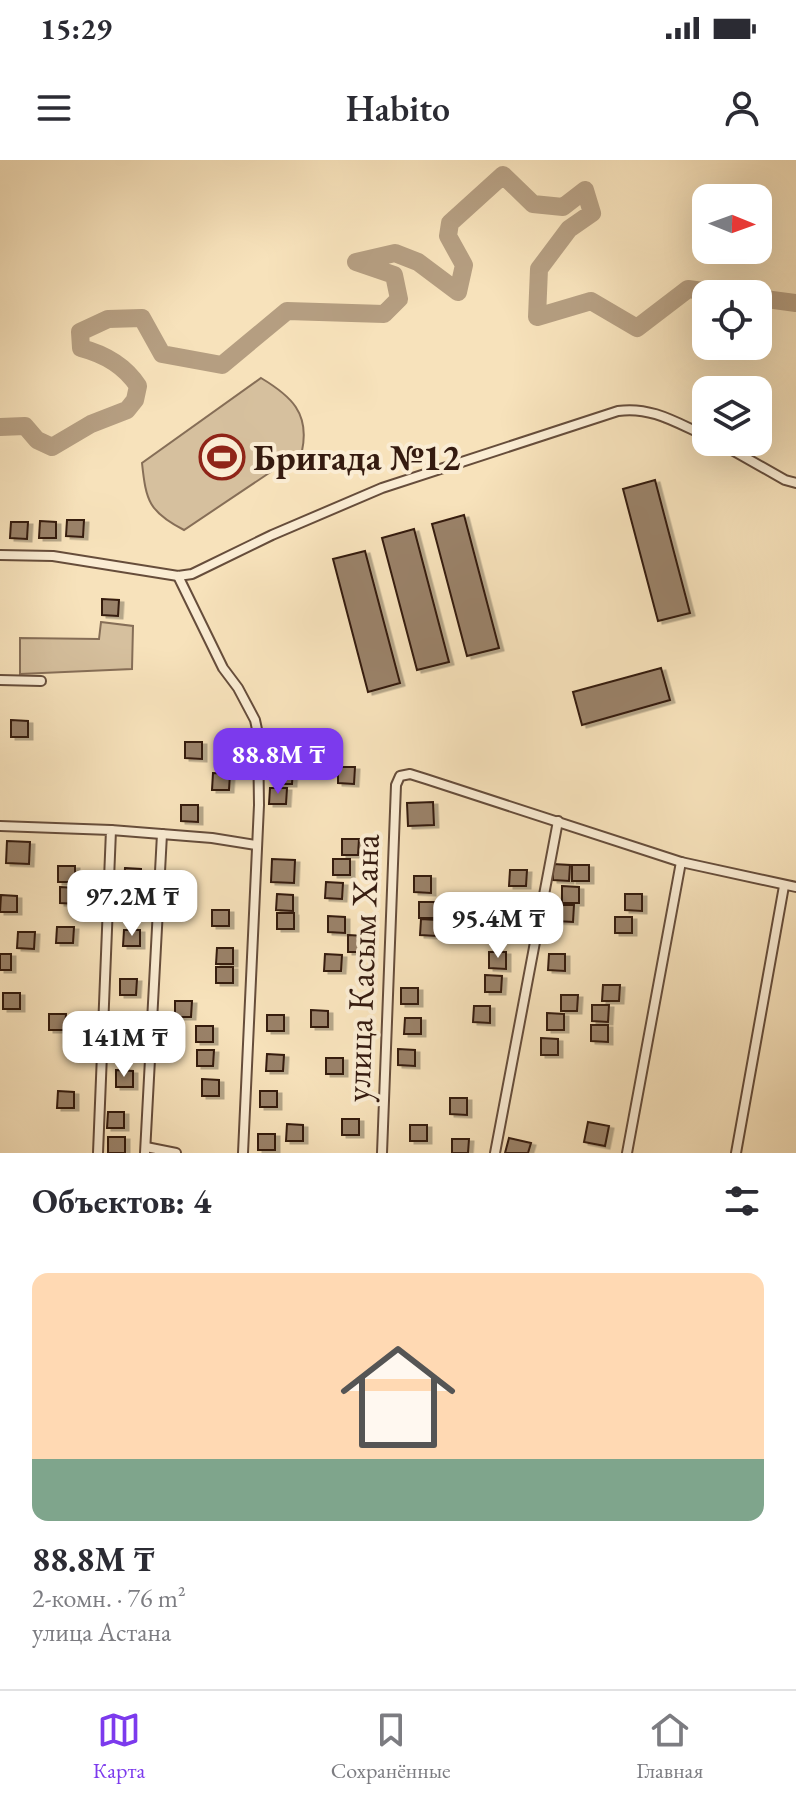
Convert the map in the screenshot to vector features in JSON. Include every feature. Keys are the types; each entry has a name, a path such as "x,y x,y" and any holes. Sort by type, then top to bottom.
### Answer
{"street":[{"path":"0,555 53,556 178,576 192,574 272,535 382,488 618,411 634,408 649,410 692,430"},
{"path":"743,456 796,483"},
{"path":"178,576 223,668 255,720 259,748 243,1153"},
{"path":"0,680 41,681"},
{"name":"улица Касым Хана","path":"382,1153 396,785 400,776 410,774 558,821"},
{"path":"495,1153 558,821 681,862 796,887"},
{"path":"0,826 111,830 256,845"},
{"path":"98,1153 111,830"},
{"path":"162,834 146,1150 176,1153"},
{"path":"627,1153 681,862"},
{"path":"736,1153 784,886"}],"shaded area":[{"name":"Бригада №12","path":"261,378 296,407 303,426 302,451 184,530 172,524 151,504 142,463"},
{"path":"101,622 133,626 132,669 20,674 20,638 99,639"}],"building":[{"path":"655,480 690,613 658,621 623,489"},
{"path":"464,515 499,648 467,656 432,524"},
{"path":"67,520 84,520 83,537 66,536"},
{"path":"40,521 56,522 56,538 39,538"},
{"path":"11,522 28,522 27,539 10,538"},
{"path":"414,529 449,662 417,670 382,538"},
{"path":"365,551 400,683 368,692 333,559"},
{"path":"102,599 119,600 118,616 102,615"},
{"path":"661,668 670,700 582,725 573,692"},
{"path":"11,720 28,721 28,737 11,737"},
{"path":"185,742 202,742 202,759 185,758"},
{"path":"338,767 355,767 354,784 338,783"},
{"path":"276,768 293,768 292,784 276,784"},
{"path":"213,773 230,774 229,790 212,790"},
{"path":"270,788 287,788 286,804 269,804"},
{"path":"433,802 434,825 408,826 407,803"},
{"path":"181,805 198,805 198,822 181,821"},
{"path":"342,839 359,839 358,855 342,855"},
{"path":"7,841 30,842 29,864 6,863"},
{"path":"272,859 295,860 294,883 271,882"},
{"path":"333,859 350,859 350,875 333,875"},
{"path":"553,864 570,865 569,881 553,880"},
{"path":"572,865 589,865 589,881 572,881"},
{"path":"58,866 75,866 75,882 58,882"},
{"path":"125,868 141,869 141,885 124,884"},
{"path":"510,870 527,870 526,886 509,886"},
{"path":"414,876 431,876 431,893 414,892"},
{"path":"326,882 343,883 342,899 325,898"},
{"path":"562,886 579,887 579,903 562,903"},
{"path":"60,887 77,888 77,904 60,903"},
{"path":"277,894 293,895 293,911 276,910"},
{"path":"625,894 642,894 642,911 625,910"},
{"path":"1,895 17,896 17,912 0,912"},
{"path":"419,902 436,902 436,918 419,918"},
{"path":"557,905 574,905 573,922 556,921"},
{"path":"212,910 229,910 229,926 212,926"},
{"path":"277,913 294,913 294,929 277,929"},
{"path":"328,916 345,917 345,933 328,932"},
{"path":"615,917 632,917 632,933 615,933"},
{"path":"421,919 437,920 437,936 420,935"},
{"path":"57,927 74,927 73,943 56,943"},
{"path":"124,930 140,930 140,946 123,946"},
{"path":"18,932 35,932 34,949 17,948"},
{"path":"348,935 365,936 365,952 348,952"},
{"path":"217,948 233,948 233,964 216,964"},
{"path":"489,952 506,952 506,969 489,968"},
{"path":"0,954 11,954 11,970 0,970"},
{"path":"325,954 342,955 341,971 324,971"},
{"path":"549,954 565,954 565,971 548,970"},
{"path":"216,967 233,967 233,983 216,983"},
{"path":"485,975 502,976 501,992 485,992"},
{"path":"120,979 137,979 136,995 120,995"},
{"path":"603,985 620,985 619,1001 602,1001"},
{"path":"401,988 418,988 418,1004 401,1004"},
{"path":"3,993 20,993 20,1009 3,1009"},
{"path":"561,995 578,995 577,1011 561,1011"},
{"path":"175,1001 192,1001 191,1017 175,1017"},
{"path":"592,1005 609,1005 608,1022 592,1021"},
{"path":"474,1006 490,1006 490,1023 473,1022"},
{"path":"311,1010 328,1011 328,1027 311,1027"},
{"path":"547,1013 564,1014 564,1030 547,1030"},
{"path":"49,1014 66,1014 65,1030 49,1030"},
{"path":"267,1015 284,1015 284,1031 267,1031"},
{"path":"405,1018 421,1018 421,1034 404,1034"},
{"path":"122,1023 139,1024 139,1040 122,1040"},
{"path":"591,1025 608,1025 608,1042 591,1041"},
{"path":"196,1026 213,1026 213,1042 196,1042"},
{"path":"541,1038 558,1039 558,1055 541,1055"},
{"path":"398,1049 415,1050 415,1066 398,1065"},
{"path":"197,1050 214,1050 213,1066 197,1066"},
{"path":"267,1054 284,1055 283,1071 266,1071"},
{"path":"326,1058 343,1058 343,1074 326,1074"},
{"path":"116,1070 133,1071 133,1087 116,1087"},
{"path":"202,1079 219,1080 219,1096 202,1096"},
{"path":"58,1091 74,1092 74,1108 57,1108"},
{"path":"260,1091 277,1091 277,1107 260,1107"},
{"path":"450,1098 467,1098 467,1115 450,1114"},
{"path":"108,1112 124,1112 124,1128 107,1128"},
{"path":"342,1119 359,1119 359,1135 342,1135"},
{"path":"588,1122 609,1126 605,1146 584,1142"},
{"path":"287,1124 303,1125 303,1141 286,1141"},
{"path":"410,1125 427,1125 427,1141 410,1141"},
{"path":"258,1134 275,1134 275,1150 258,1150"},
{"path":"108,1137 125,1137 125,1153 108,1153"},
{"path":"509,1138 531,1143 528,1153 505,1153"},
{"path":"452,1139 469,1139 468,1153 452,1153"}],"waterway":[{"path":"0,427 25,426 37,440 52,447 91,424 127,410 135,400 138,386 133,379 113,362 81,348 80,332 108,319 142,318 162,354 222,365 287,311 384,314 399,299 394,275 356,262 395,253 418,262 458,292 464,265 448,236 450,223 503,175 533,204 563,207 585,190 592,213 569,229 539,269 537,317 591,301 637,328 688,289 692,290"},
{"path":"772,300 796,303"}],"place":[{"name":"Бригада №12","path":"222,457"}]}
